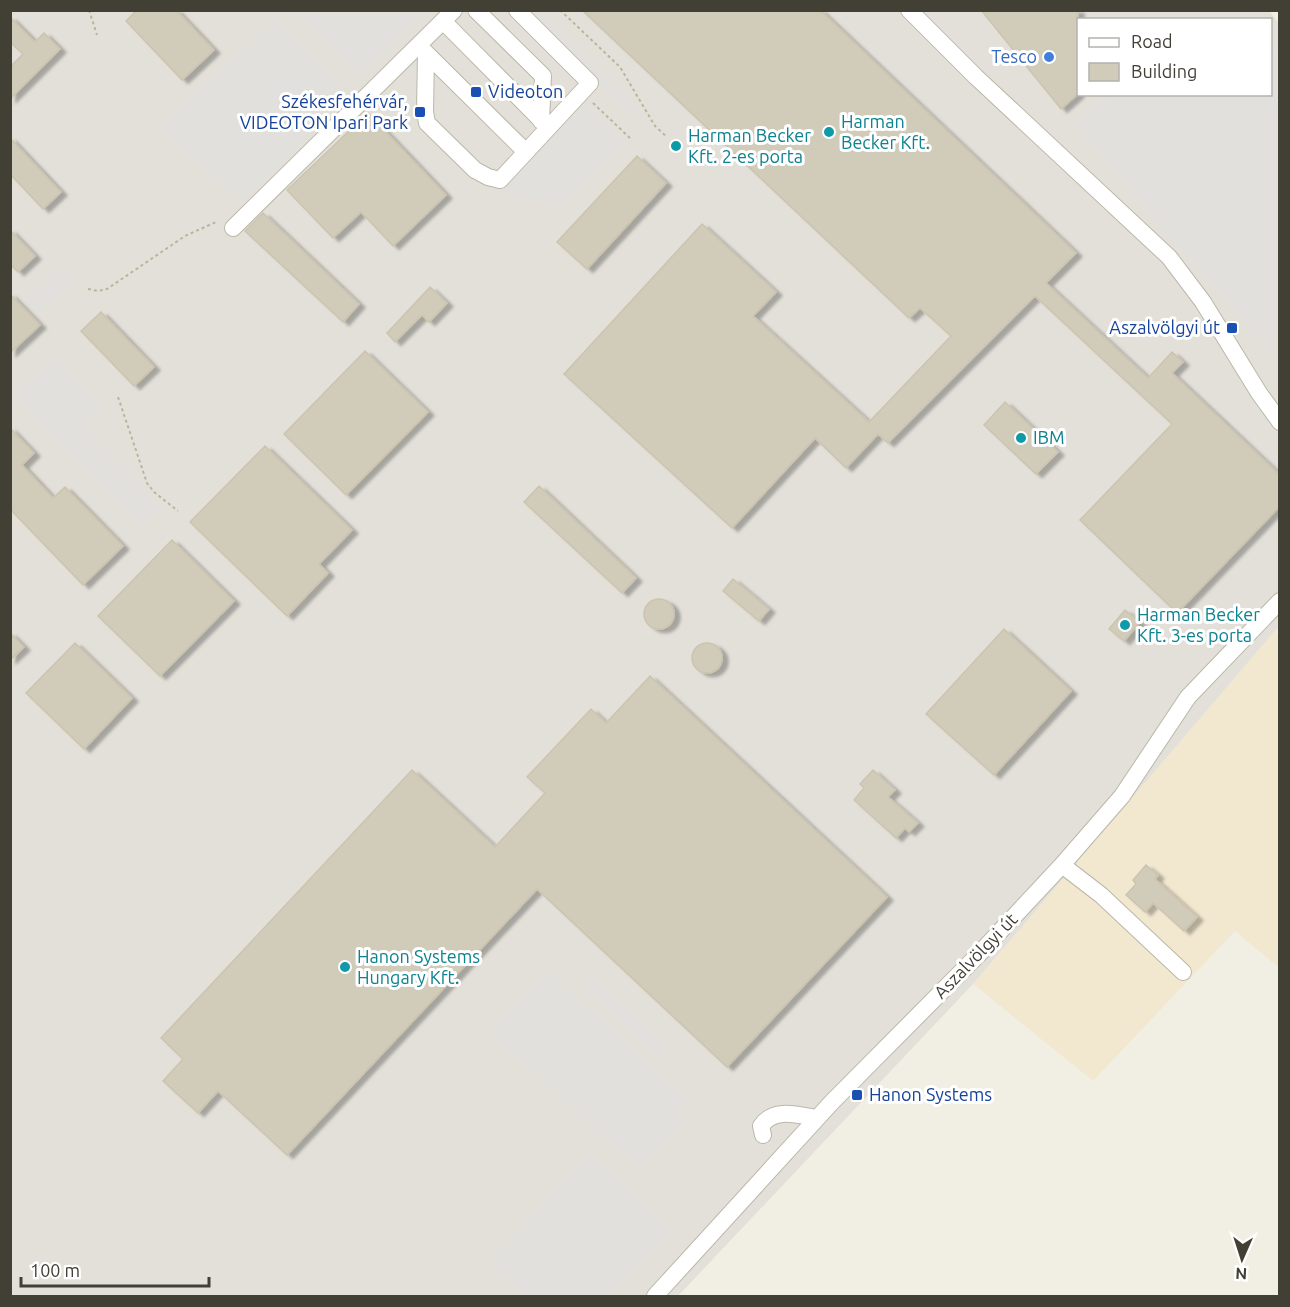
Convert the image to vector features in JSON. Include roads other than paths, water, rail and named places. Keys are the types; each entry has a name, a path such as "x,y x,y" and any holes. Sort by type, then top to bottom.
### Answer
{"street":[{"path":"476,10 543,76 545,124"},
{"path":"423,49 427,123 475,170 500,180 526,152 545,124 590,83 517,10"},
{"path":"909,10 976,77 1169,257 1203,302 1259,393 1280,422"},
{"path":"233,228 423,49 449,16 545,124"},
{"path":"423,49 526,152"},
{"name":"Aszalvölgyi út","path":"655,1296 816,1118 978,955 1062,865 1122,796 1188,698 1280,601"},
{"path":"1062,865 1101,895 1183,972"},
{"path":"763,1135 761,1126 766,1119 782,1113 816,1118"}],"place":[{"name":"Tesco","path":"1049,57"},
{"name":"Videoton","path":"476,92"},
{"name":"Székesfehérvár, VIDEOTON Ipari Park","path":"420,112"},
{"name":"Harman Becker Kft.","path":"829,132"},
{"name":"Harman Becker Kft. 2-es porta","path":"676,146"},
{"name":"Aszalvölgyi út","path":"1232,328"},
{"name":"IBM","path":"1021,438"},
{"name":"Harman Becker Kft. 3-es porta","path":"1125,625"},
{"name":"Hanon Systems Hungary Kft.","path":"345,967"},
{"name":"Hanon Systems","path":"857,1095"}]}
